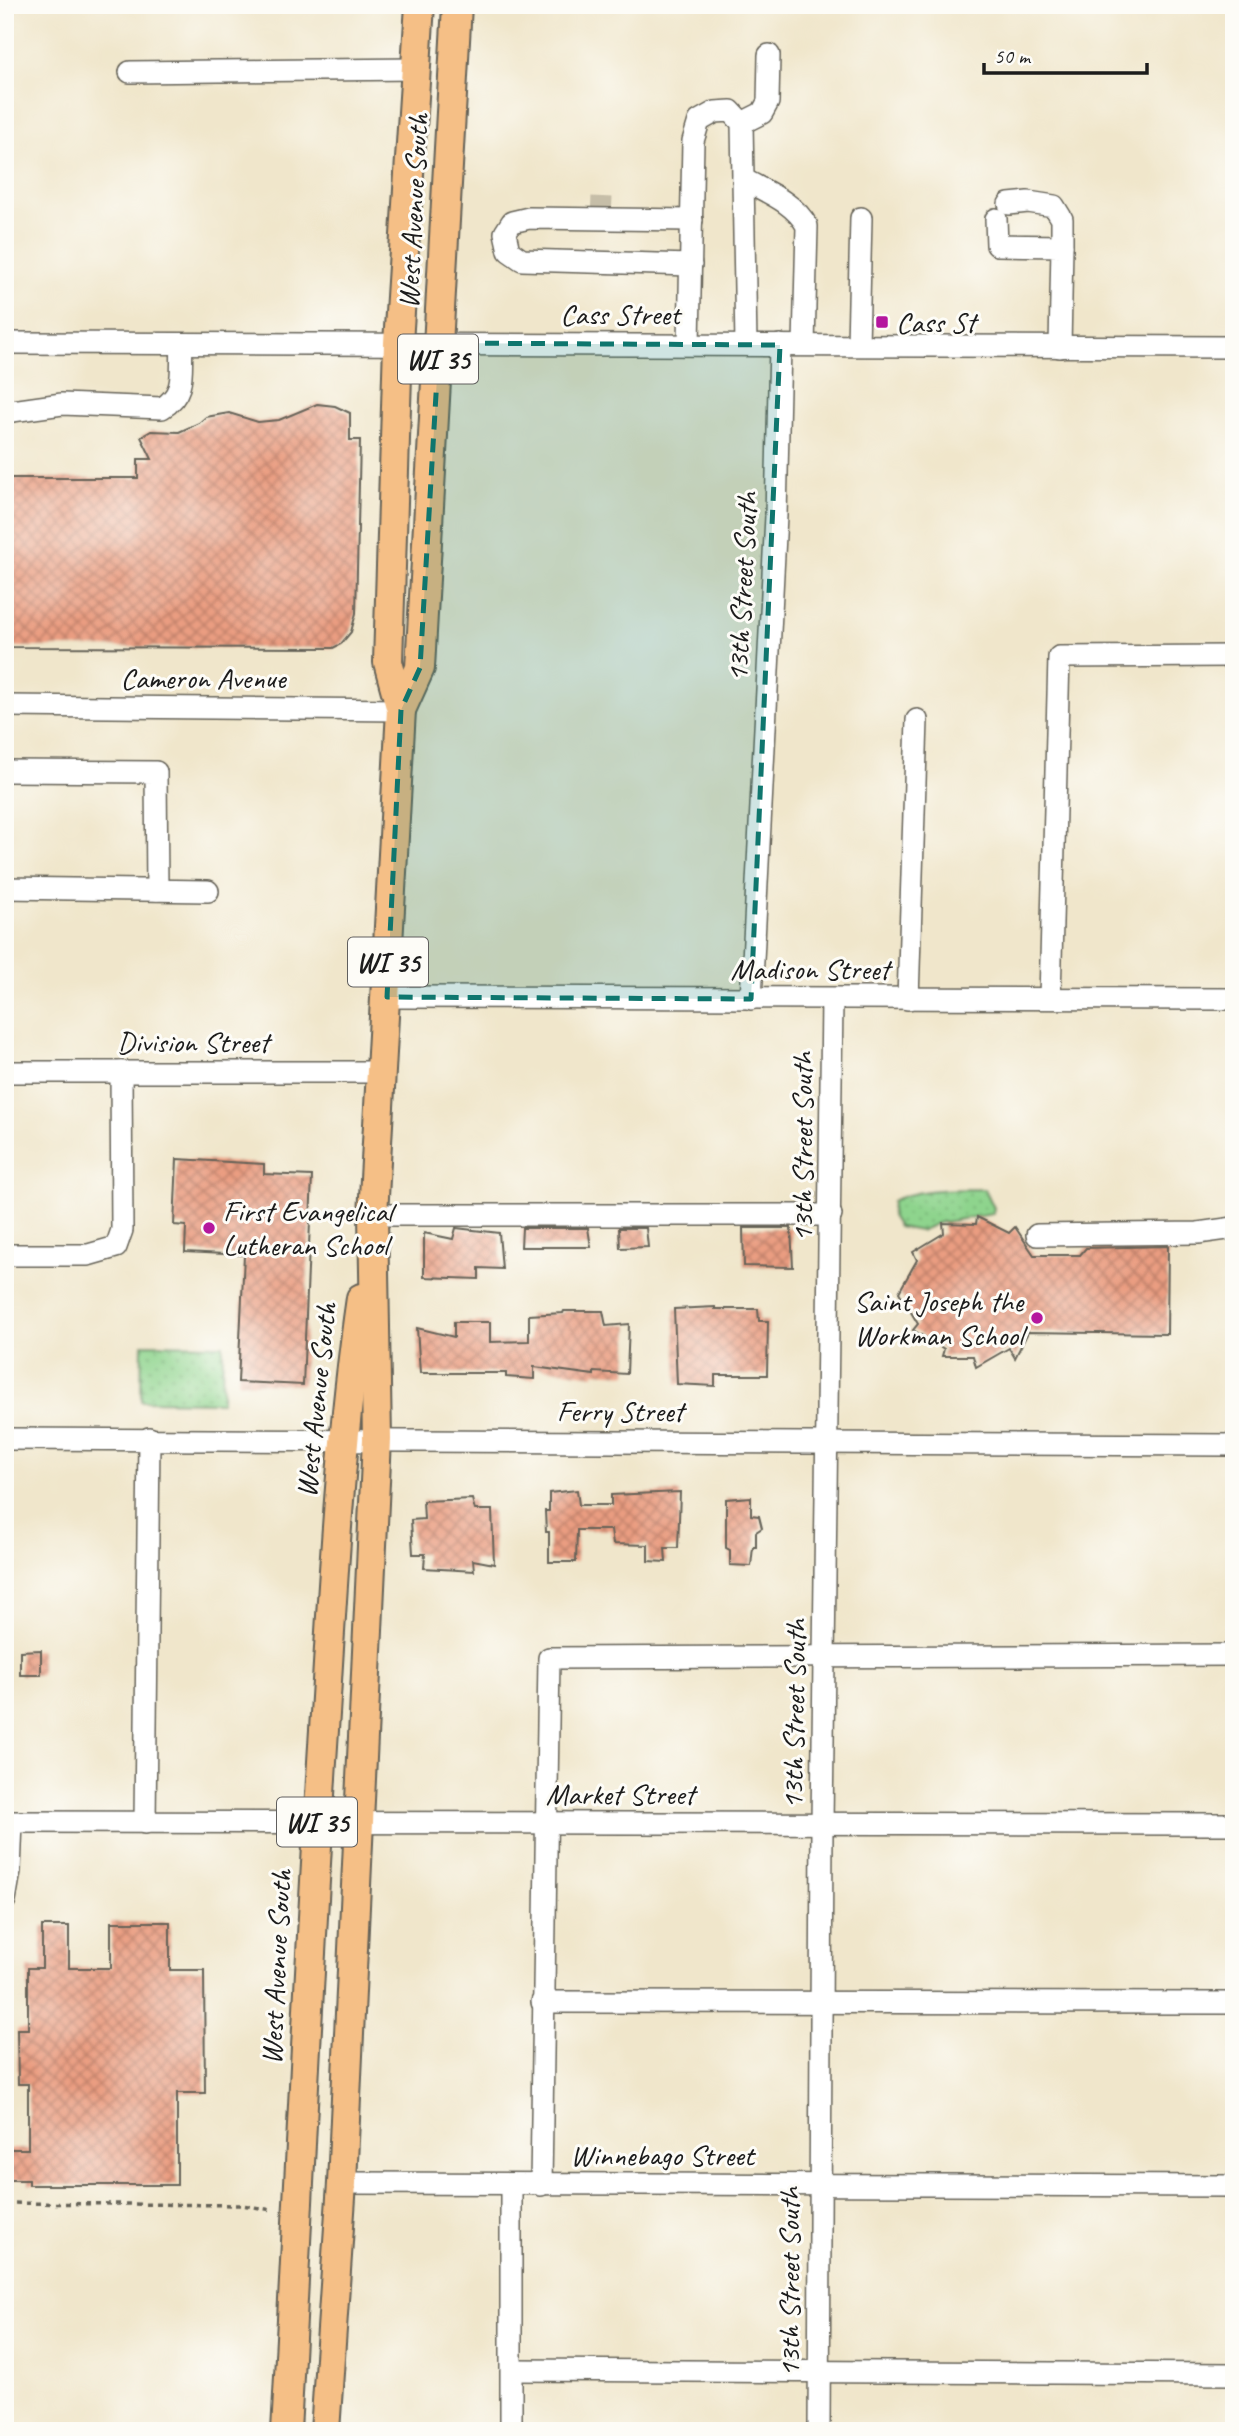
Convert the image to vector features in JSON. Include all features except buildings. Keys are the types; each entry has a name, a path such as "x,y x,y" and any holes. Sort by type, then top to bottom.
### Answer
{"main road":[{"name":"West Avenue South","path":"286,2431 317,1821 343,1439 373,1215 387,998 401,709 388,663 398,343 420,5"},
{"name":"West Avenue South","path":"401,709 420,668 457,5"},
{"name":"West Avenue South","path":"326,2431 342,2183 377,1440 373,1215"}],"street":[{"path":"742,123 762,113 768,102 769,55"},
{"path":"130,72 417,69"},
{"path":"689,344 693,141 699,121 715,112 731,111 742,123 746,345"},
{"path":"743,179 792,207 807,226 804,345"},
{"path":"1060,347 1062,246 1062,219 1054,206 1028,202 1003,212 997,245 1062,246"},
{"path":"570,219 579,210 692,220"},
{"path":"608,212 570,219 529,218 512,222 505,233 509,251 522,260 691,265"},
{"path":"858,345 861,218"},
{"name":"Cass Street","path":"5,343 1234,347"},
{"path":"5,412 62,404 162,408 172,402 179,393 182,344"},
{"name":"13th Street South","path":"751,999 776,516 780,345"},
{"path":"1050,998 1059,657 1234,656"},
{"name":"Cameron Avenue","path":"5,706 401,709"},
{"path":"908,999 917,720"},
{"path":"5,771 156,772 158,890"},
{"path":"5,888 208,891"},
{"name":"Madison Street","path":"387,998 1234,999"},
{"name":"13th Street South","path":"819,2431 822,1824 829,1443 832,999"},
{"name":"Division Street","path":"5,1072 382,1072"},
{"path":"5,1255 88,1255 116,1247 121,1230 121,1072"},
{"path":"373,1215 831,1215"},
{"path":"1037,1235 1198,1233 1234,1228"},
{"path":"145,1822 149,1438"},
{"name":"Ferry Street","path":"5,1439 1234,1446"},
{"path":"541,2185 548,1658 1234,1656"},
{"path":"5,1897 10,1871 8,1822"},
{"name":"Market Street","path":"8,1822 1234,1824"},
{"path":"542,2002 1234,2003"},
{"name":"Winnebago Street","path":"342,2183 1234,2186"},
{"path":"510,2431 511,2184"},
{"path":"512,2370 1234,2374"}],"path":[{"path":"5,2203 242,2204 274,2211"}],"highlighted area":[{"path":"439,343 780,345 751,999 387,997 401,710 420,668"}],"green space":[{"path":"985,1189 994,1208 993,1214 938,1223 920,1231 898,1227 891,1216 892,1201 914,1193"},
{"path":"142,1344 223,1345 222,1402 141,1401"}],"tunnel":[{"path":"591,207 612,208"}],"place":[{"name":"Cass St","path":"882,322"},
{"name":"First Evangelical Lutheran School","path":"209,1228"},
{"name":"Saint Joseph the Workman School","path":"1037,1318"}]}
